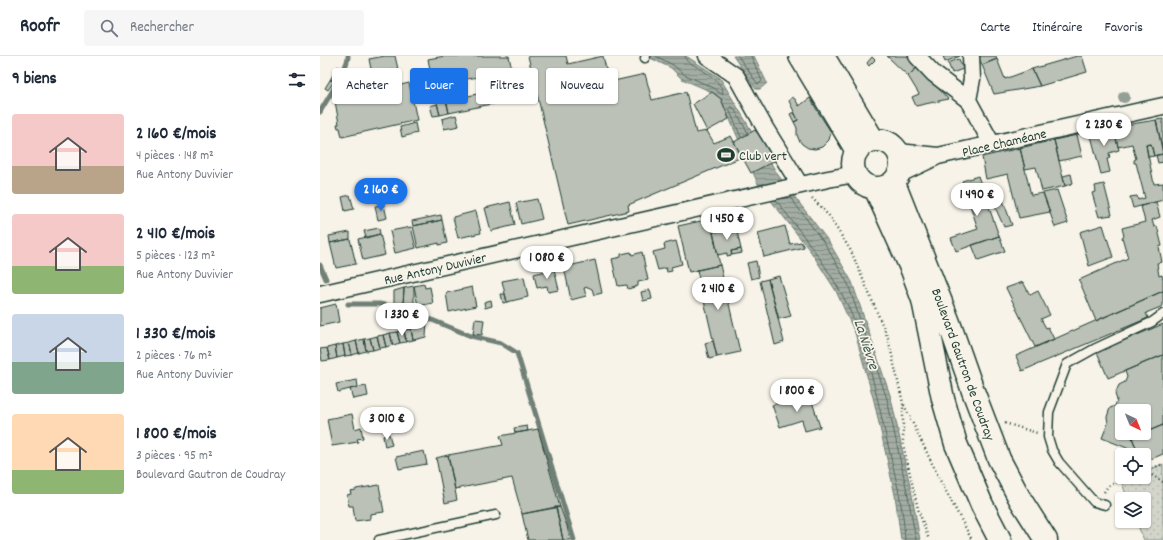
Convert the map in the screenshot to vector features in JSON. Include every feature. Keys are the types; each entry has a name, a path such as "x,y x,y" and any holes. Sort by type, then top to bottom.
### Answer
{"main road":[{"path":"800,56 865,146"},
{"path":"823,56 865,146"},
{"path":"880,140 894,146 898,152 901,159 889,182 863,184 855,174 853,166 854,158 865,146 880,140"},
{"name":"Boulevard Gautron de Coudray","path":"889,182 948,320 999,459 1020,498 1046,540"},
{"name":"Boulevard Gautron de Coudray","path":"889,182 912,270 923,300 943,399 956,444 982,505 1000,540"}],"street":[{"path":"707,56 736,76 765,128 800,185"},
{"path":"917,56 934,74 968,100 992,144"},
{"path":"968,100 972,79 971,56"},
{"name":"Place Chaméane","path":"889,182 938,156 1163,106"},
{"name":"Place Chaméane","path":"898,152 938,156"},
{"name":"Rue Antony Duvivier","path":"320,294 800,185 855,174"}],"lane":[{"path":"1105,504 1094,502 1059,462 1052,450 1048,437 1049,412 1067,364 1094,349 1152,322 1163,314"},
{"path":"379,540 496,515"}],"path":[{"path":"800,185 829,216 851,251 888,338 903,403 941,482 972,540"},
{"path":"903,403 903,444 918,509 929,540"},
{"path":"982,415 1048,437"},
{"path":"1151,469 1163,464"},
{"path":"1151,476 1163,482"},
{"path":"1105,504 1104,493 1108,486 1115,483"}],"shaded area":[{"path":"1163,464 1163,540 1144,540 1139,528 1151,528 1151,492 1125,492 1122,484 1151,484 1151,469"}],"water":[{"name":"La Nièvre","path":"646,56 686,56 720,78 778,175 829,242 852,282 891,398 920,540 901,540 895,495 874,401 855,333 836,291 811,252 758,184 721,99 712,92 682,79 671,68"},
{"path":"733,56 754,56 767,83 760,89 756,89"}],"building":[{"path":"395,56 398,68 371,68 369,59"},
{"path":"445,56 509,56 511,68 476,68 476,77 468,79 468,68 430,68 428,59"},
{"path":"528,56 566,56 568,64 603,56 606,68 546,68 546,104 618,104 618,80 645,74 652,100 686,92 696,133 707,131 714,143 731,136 742,157 628,205 629,211 568,225 538,98 538,68 531,68"},
{"path":"887,56 910,56 919,66 908,76"},
{"path":"943,56 960,56 945,62"},
{"path":"978,56 996,56 997,59 982,65"},
{"path":"1077,56 1082,56 1087,72 1040,86 1032,69"},
{"path":"872,57 875,60 869,66 867,63"},
{"path":"959,59 963,69 952,73 948,63"},
{"path":"997,59 1005,79 1032,69 1040,86 994,94 982,65"},
{"path":"918,66 948,99 916,106 912,97 919,94 908,76"},
{"path":"330,80 332,80 332,84 328,90 325,88"},
{"path":"409,83 410,104 414,104 417,120 342,137 340,128 338,128 337,124 339,124 336,104 402,104 402,85"},
{"path":"712,92 721,99 729,119 707,131 693,104"},
{"path":"476,94 476,104 492,104 449,113 447,104 468,104 468,96"},
{"path":"792,97 799,106 810,98 831,132 829,140 822,147 815,149 808,148 799,140 797,128 794,122 798,120 789,101"},
{"path":"437,104 447,104 449,113 440,115"},
{"path":"437,104 440,115 433,116 430,106"},
{"path":"794,112 798,120 794,122 790,114"},
{"path":"456,115 459,126 444,129 442,119"},
{"path":"1163,119 1163,151 1156,120"},
{"path":"1156,120 1163,154 1154,156 1151,144 1146,145 1154,184 1163,183 1163,200 1133,208 1130,197 1137,196 1138,200 1145,198 1136,163 1134,163 1134,160 1136,159 1132,144 1118,147 1113,127"},
{"path":"415,123 417,133 402,137 400,127"},
{"path":"1113,127 1119,150 1109,153 1110,158 1107,159 1110,172 1101,174 1090,132"},
{"path":"755,130 768,146 776,160 751,173 734,142"},
{"path":"1077,135 1082,156 1059,161 1054,140"},
{"path":"1054,140 1065,186 1042,191 1036,167 1025,169 1020,148"},
{"path":"1151,144 1154,156 1148,157 1146,145"},
{"path":"1020,148 1031,195 1043,193 1050,212 1019,218 1008,174 986,179 982,157"},
{"path":"1163,154 1163,162 1158,163 1156,155"},
{"path":"1071,174 1073,183 1065,186 1063,176"},
{"path":"978,176 999,236 956,251 951,238 978,229 962,181"},
{"path":"1104,184 1112,215 1099,217 1092,193 1096,192 1095,186"},
{"path":"1057,190 1068,223 1055,227 1043,193"},
{"path":"350,195 354,209 345,211 342,197"},
{"path":"1001,195 1012,225 1004,227 991,198"},
{"path":"537,199 542,219 521,224 516,203"},
{"path":"510,202 515,225 491,231 485,208"},
{"path":"1156,202 1160,217 1152,220 1154,227 1157,226 1162,246 1159,247 1162,262 1157,263 1159,276 1162,275 1163,279 1163,291 1096,321 1079,280 1128,258 1122,237 1124,236 1122,228 1145,222 1141,206"},
{"path":"384,205 387,218 378,220 375,206"},
{"path":"476,211 481,233 458,238 453,217"},
{"path":"441,215 442,220 413,226 412,221"},
{"path":"710,219 720,265 689,272 678,226"},
{"path":"442,220 447,243 439,245 439,243 418,248 413,226"},
{"path":"1103,225 1113,257 1089,266 1080,232"},
{"path":"785,226 790,244 801,242 804,247 764,257 758,233"},
{"path":"411,227 416,248 395,253 390,231"},
{"path":"736,227 741,249 731,251 732,255 727,256 727,253 718,255 713,232"},
{"path":"379,228 380,234 366,238 364,231"},
{"path":"350,232 350,239 330,243 329,236"},
{"path":"380,234 385,255 363,260 358,239"},
{"path":"999,236 1005,251 978,260 972,245"},
{"path":"350,239 356,264 336,268 330,243"},
{"path":"676,241 682,264 671,267 672,271 667,272 666,268 658,270 653,252 665,249 664,244"},
{"path":"741,249 742,253 732,255 731,251"},
{"path":"631,252 632,255 642,252 648,280 638,282 638,286 628,289 627,285 618,286 612,259 621,257 621,254"},
{"path":"595,260 602,293 594,295 592,289 588,287 584,288 586,296 571,300 564,267"},
{"path":"756,261 759,277 751,279 747,263"},
{"path":"720,265 740,352 717,357 697,270"},
{"path":"554,269 559,290 548,292 547,286 537,288 534,274"},
{"path":"779,276 791,316 779,319 768,279"},
{"path":"524,277 528,297 507,302 502,281"},
{"path":"768,279 784,342 775,345 760,281"},
{"path":"1023,282 1030,295 1038,291 1050,315 1041,319 1046,328 1048,327 1054,339 1035,347 1006,288"},
{"path":"424,284 425,288 430,287 433,303 418,306 414,286"},
{"path":"414,286 414,307 403,305 404,288"},
{"path":"472,287 476,306 449,312 446,293"},
{"path":"404,288 403,305 394,305 394,291"},
{"path":"650,290 652,299 643,301 641,292"},
{"path":"1163,291 1163,306 1146,313 1148,318 1022,371 1016,356"},
{"path":"501,294 505,294 507,302 503,303"},
{"path":"491,300 492,306 485,308 484,302"},
{"path":"336,304 339,322 320,326 320,308"},
{"path":"414,316 427,321 426,337 413,340 411,329"},
{"path":"475,319 484,320 482,335 473,334"},
{"path":"1163,324 1163,355 1108,378 1097,352"},
{"path":"411,329 413,340 406,342 404,330"},
{"path":"404,330 406,342 400,343 397,332"},
{"path":"397,332 400,343 393,345 390,333"},
{"path":"390,333 393,345 386,347 383,335"},
{"path":"383,335 386,347 380,348 377,336"},
{"path":"377,336 380,348 373,350 370,338"},
{"path":"370,338 373,350 366,351 364,339"},
{"path":"364,339 366,351 359,353 356,341"},
{"path":"356,341 359,353 352,355 349,343"},
{"path":"713,341 717,357 709,359 705,343"},
{"path":"349,343 352,355 345,356 343,344"},
{"path":"343,344 345,356 337,358 335,346"},
{"path":"335,346 337,358 330,360 327,348"},
{"path":"327,348 330,360 322,361 320,349"},
{"path":"1163,355 1163,425 1151,430 1151,404 1116,404 1117,400 1115,394 1119,385 1125,382 1127,377 1125,371"},
{"path":"357,380 358,387 338,392 336,384"},
{"path":"366,386 368,396 353,399 350,389"},
{"path":"810,395 820,427 805,431 802,420 780,427 772,405 790,399 791,401"},
{"path":"1115,406 1115,440 1133,440 1137,448 1127,448 1102,438 1108,423 1107,417 1110,408"},
{"path":"352,414 355,429 361,427 363,438 357,439 358,442 332,446 327,419"},
{"path":"1163,425 1163,454 1151,459 1151,448 1136,448 1133,440 1151,440 1151,430"},
{"path":"527,426 528,431 515,433 514,428"},
{"path":"538,429 560,507 522,514 512,478 455,489 448,455 503,445 500,436"},
{"path":"389,434 392,445 385,447 383,436"},
{"path":"424,451 427,464 399,469 396,457"},
{"path":"448,455 457,500 445,503 436,458"},
{"path":"379,485 384,512 370,514 370,519 355,521 353,506 349,506 347,495 351,494 350,491 356,489"},
{"path":"556,507 560,507 570,540 563,540"},
{"path":"556,507 563,540 528,540 522,514"}],"waterway":[{"path":"320,112 341,75 348,56"},
{"path":"320,265 326,279"},
{"path":"348,304 380,304 410,311 471,336 501,343 517,353 574,540"}],"place":[{"name":"Club vert","path":"726,155"}]}
